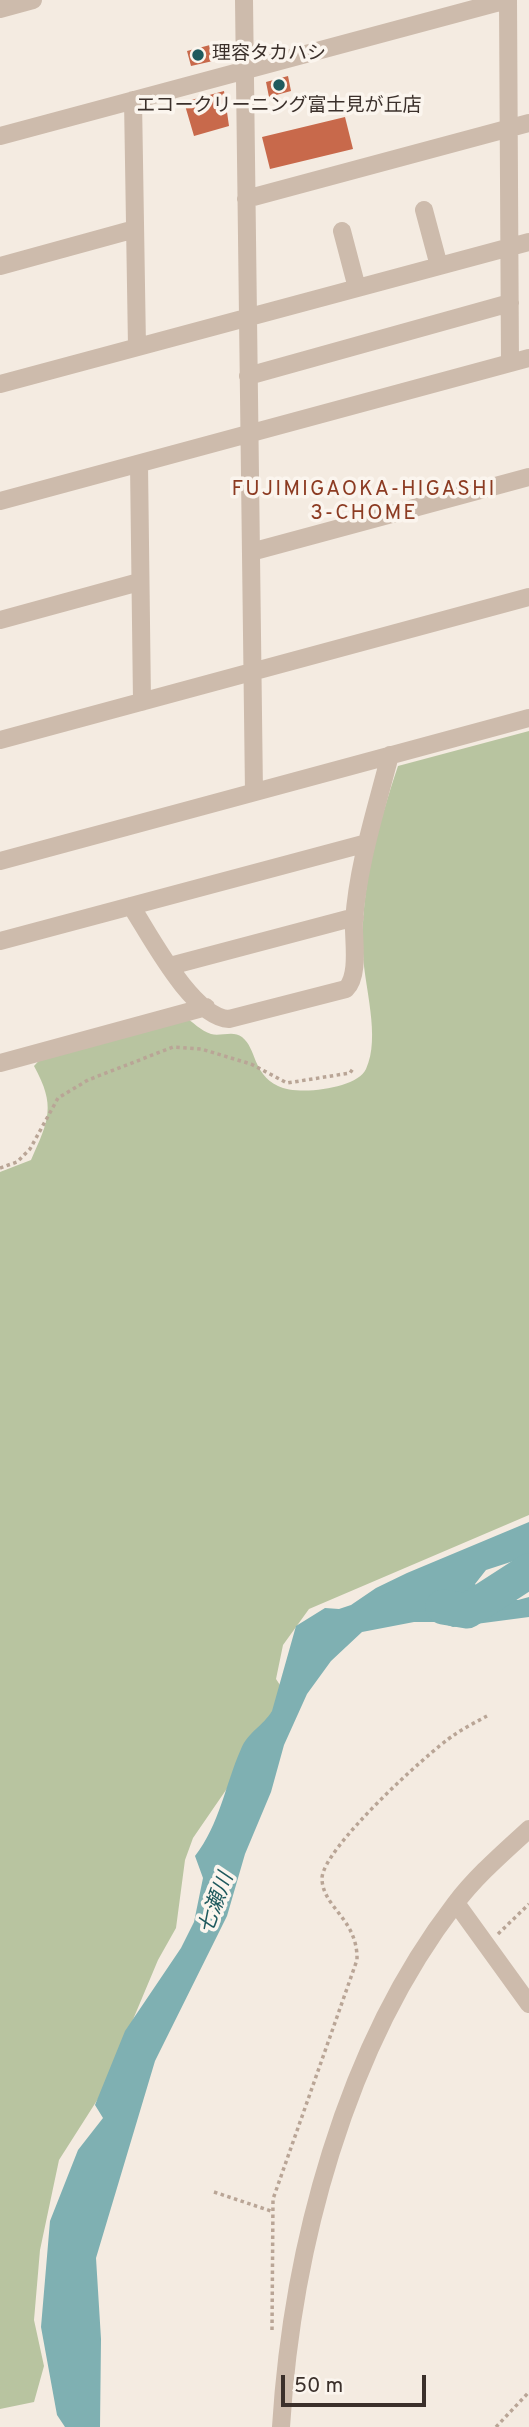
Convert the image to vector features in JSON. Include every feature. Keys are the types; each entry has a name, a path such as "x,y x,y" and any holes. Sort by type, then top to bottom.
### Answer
{"street":[{"path":"0,9 33,0"},
{"path":"244,0 254,792"},
{"path":"0,136 507,0 510,363"},
{"path":"133,100 137,347"},
{"path":"246,199 529,123"},
{"path":"424,210 439,266"},
{"path":"0,266 135,229"},
{"path":"342,231 357,288"},
{"path":"0,384 529,242"},
{"path":"248,376 510,303"},
{"path":"0,501 529,358"},
{"path":"139,464 142,702"},
{"path":"251,552 529,477"},
{"path":"0,620 139,582"},
{"path":"0,740 529,597"},
{"path":"0,861 529,718"},
{"path":"131,906 187,990 219,1017 229,1019 346,989 352,979 355,917 367,843 390,755"},
{"path":"0,942 367,843"},
{"path":"170,966 355,917"},
{"path":"0,1063 206,1007"},
{"path":"281,2427 298,2286 316,2209 338,2136 396,1994 456,1902 529,1829"},
{"path":"456,1902 529,2004"}],"path":[{"path":"0,1168 17,1162 30,1149 58,1098 88,1080 173,1047 201,1049 251,1064 287,1083 350,1073 354,1068"},
{"path":"272,2334 271,2211 283,2164 357,1960 357,1944 350,1926 327,1897 323,1887 323,1870 360,1821 428,1755 454,1734 486,1716"},
{"path":"485,1943 529,1904"},
{"path":"214,2192 271,2211"},
{"path":"496,2427 529,2392"}],"green space":[{"path":"529,731 529,1515 309,1609 283,1645 276,1679 282,1688 283,1707 193,1838 185,1860 176,1928 158,1960 103,2091 59,2160 40,2250 34,2320 44,2366 34,2402 0,2409 0,1172 31,1160 42,1134 48,1113 47,1103 34,1066 45,1054 184,1016 211,1034 235,1034 242,1037 264,1075 278,1086 298,1090 326,1089 351,1082 360,1076 366,1069 372,1042 363,953 364,905 377,834 398,766"}],"water":[{"path":"529,1522 529,1556 486,1570 475,1584 489,1600 518,1600 529,1597 529,1617 453,1627 439,1622 414,1622 362,1632 331,1661 307,1694 284,1745 271,1792 245,1854 227,1916 155,2061 96,2258 101,2339 100,2427 65,2427 57,2415 41,2327 50,2221 78,2150 103,2118 95,2105 125,2031 181,1948 194,1922 203,1878 195,1856 216,1818 244,1743 272,1711 296,1626 325,1608 339,1609 351,1605 376,1588 407,1573"}],"building":[{"path":"210,45 213,61 191,66 187,51"},
{"path":"288,76 291,91 269,97 266,82"},
{"path":"224,91 229,126 194,136 184,102"},
{"path":"345,117 353,149 270,169 262,137"}],"waterway":[{"name":"七瀬川","path":"443,1607 467,1611 529,1571"}],"place":[{"name":"理容タカハシ","path":"198,55"},
{"name":"エコークリーニング富士見が丘店","path":"279,85"}],"district":[{"name":"FUJIMIGAOKA-HIGASHI 3-CHOME","path":"364,503"}]}
